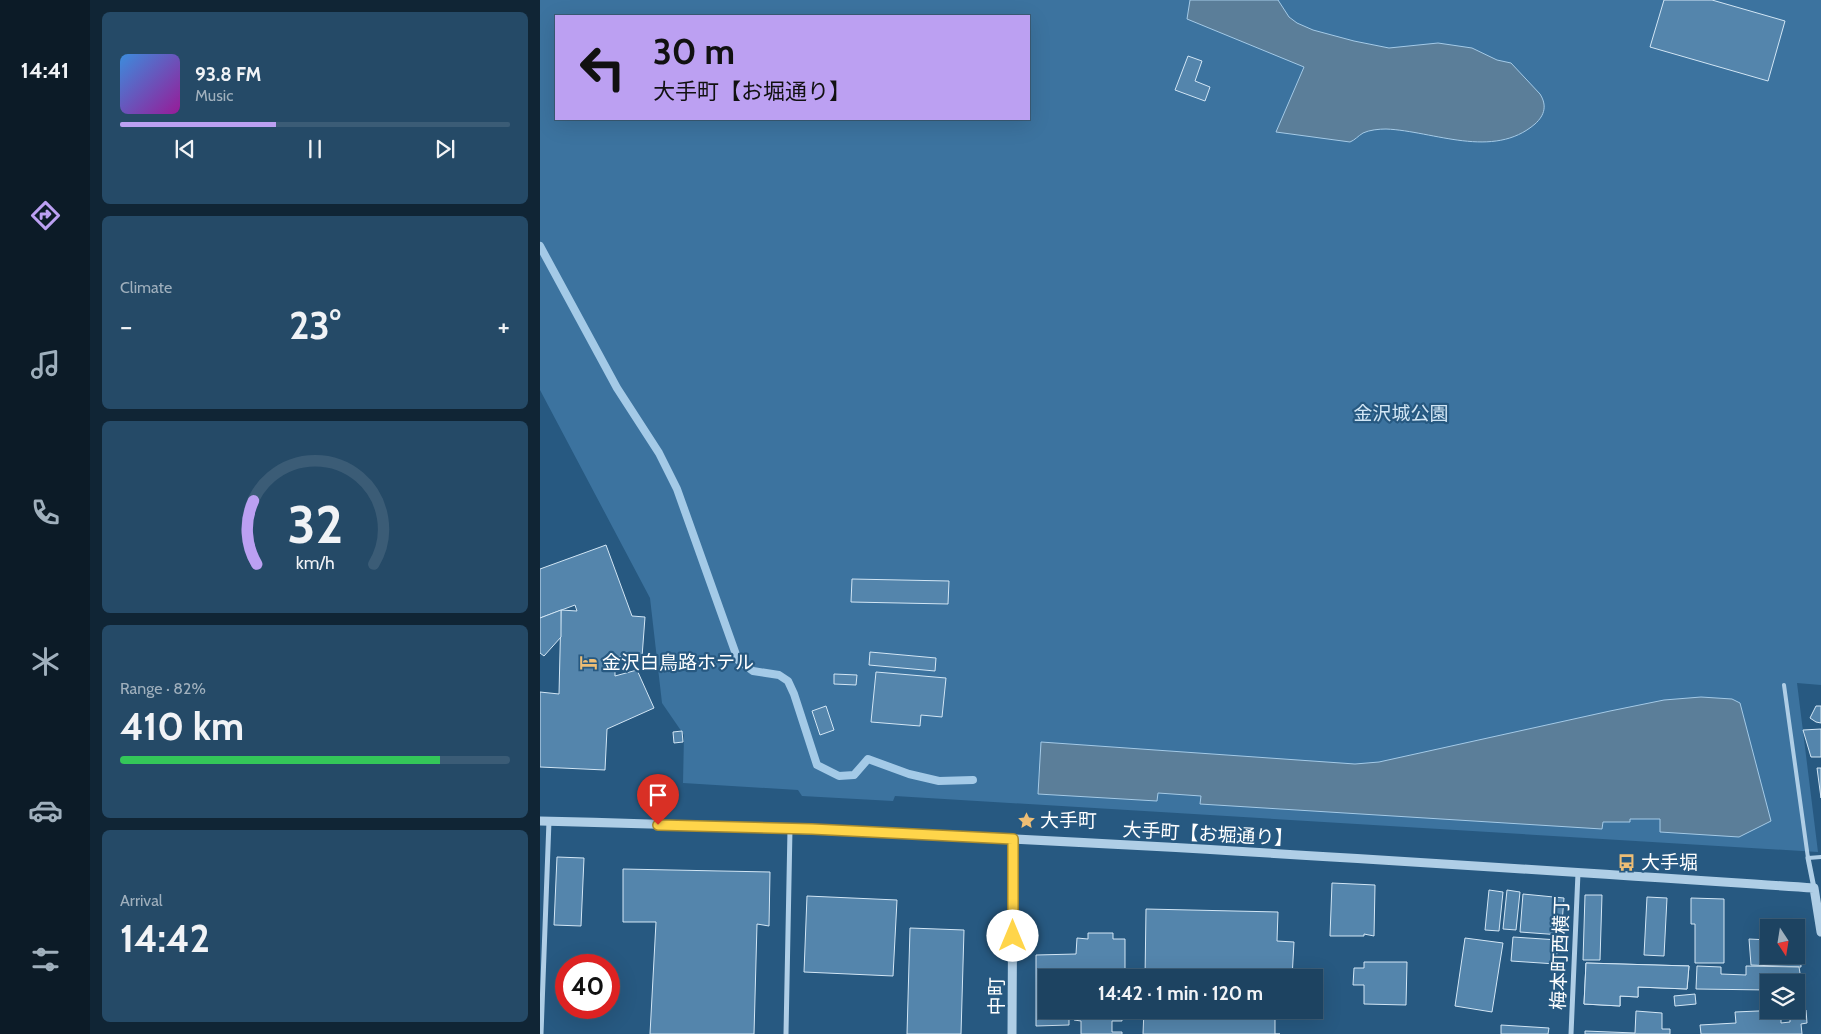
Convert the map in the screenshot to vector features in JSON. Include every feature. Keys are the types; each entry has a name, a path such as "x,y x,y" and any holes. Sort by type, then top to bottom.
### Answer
{"street":[{"path":"541,1034 545,821"},
{"name":"大手町【お堀通り】","path":"545,821 1013,839 1814,888"},
{"path":"786,1034 790,829"},
{"name":"中町","path":"1012,1034 1013,839"},
{"path":"1808,858 1821,932"},
{"name":"梅本町西横丁","path":"1571,1034 1578,873"}],"lane":[{"path":"1784,685 1808,858 1821,858"}],"green space":[{"name":"金沢城公園","path":"540,0 1821,0 1821,685 1797,683 1818,852 895,796 893,801 802,796 798,790 683,783 684,735 662,703 650,598 540,390"}],"shaded area":[{"path":"1190,0 1278,0 1289,17 1297,23 1313,30 1354,41 1389,48 1438,43 1472,48 1497,60 1511,63 1540,94 1544,102 1544,110 1535,124 1519,135 1501,140 1482,142 1463,141 1386,129 1365,132 1350,142 1276,132 1304,67 1187,19"},
{"name":"大手堀","path":"1701,697 1732,699 1740,703 1771,821 1739,837 1660,832 1660,819 1630,819 1630,822 1603,822 1602,829 1200,804 1201,796 1158,793 1157,801 1038,794 1041,742 1355,764 1379,762 1664,700"}],"building":[{"path":"1664,0 1712,0 1785,21 1768,81 1650,47"},
{"path":"1188,56 1202,61 1195,81 1210,87 1205,101 1175,90"},
{"name":"金沢白鳥路ホテル","path":"606,545 632,616 645,617 642,657 615,657 615,676 637,670 654,708 607,729 605,770 540,767 540,692 559,694 561,610 540,618 540,569","holes":["575,605 577,611 561,610"]},
{"path":"852,579 949,581 948,604 851,602"},
{"path":"561,610 561,637 544,656 540,653 540,618"},
{"path":"870,652 936,658 935,671 869,665"},
{"path":"876,672 946,678 942,717 921,715 920,726 871,722"},
{"path":"834,674 857,675 856,685 834,684"},
{"path":"826,706 834,730 820,735 812,711"},
{"path":"1816,706 1821,706 1821,723 1810,718"},
{"path":"1821,729 1821,757 1811,757 1803,730"},
{"path":"682,731 683,742 674,743 673,732"},
{"path":"1817,768 1821,768 1821,798"},
{"path":"557,857 584,858 581,926 554,925"},
{"path":"623,869 770,872 769,926 757,924 754,1034 650,1034 656,922 623,922"},
{"path":"1332,883 1375,885 1374,936 1364,934 1364,936 1330,936"},
{"path":"1489,890 1503,892 1499,931 1485,930"},
{"path":"1507,890 1520,892 1516,930 1503,929"},
{"path":"1523,894 1564,898 1561,935 1520,932"},
{"path":"1585,895 1602,895 1600,960 1583,960"},
{"path":"807,896 897,900 893,976 804,972"},
{"path":"1647,897 1667,898 1664,956 1644,955"},
{"path":"1691,898 1724,899 1724,963 1695,963 1695,924 1691,924"},
{"path":"1146,909 1278,912 1277,941 1294,942 1292,969 1145,969"},
{"path":"910,928 964,930 961,1034 907,1034"},
{"path":"1088,933 1113,933 1113,939 1125,939 1125,969 1038,969 1038,1019 1069,1019 1069,1025 1036,1026 1036,955 1076,954 1077,938 1088,939"},
{"path":"1513,937 1558,940 1556,964 1511,961"},
{"path":"1465,938 1503,943 1492,1012 1455,1006"},
{"path":"1749,939 1760,940 1760,964 1801,964 1801,967 1751,965"},
{"path":"1364,962 1407,962 1406,1005 1364,1004 1364,985 1353,985 1354,968 1364,968"},
{"path":"1586,963 1689,966 1687,989 1638,987 1638,997 1620,996 1620,1006 1584,1004"},
{"path":"1586,963 1689,966 1687,989 1638,987 1638,997 1620,996 1620,1006 1584,1004"},
{"path":"1697,966 1721,967 1721,974 1746,975 1746,966 1799,967 1800,974 1760,974 1760,990 1696,989"},
{"path":"1695,994 1696,1004 1675,1006 1674,996"},
{"path":"1806,1010 1807,1023 1801,1024 1802,1034 1701,1034 1700,1025 1736,1023 1735,1012 1760,1011 1760,1019 1781,1019 1781,1023 1790,1022 1790,1019 1805,1019"},
{"path":"1636,1011 1662,1013 1662,1029 1670,1029 1670,1034 1585,1034 1585,1031 1635,1033"},
{"path":"1122,1019 1122,1021 1112,1021 1112,1032 1122,1032 1122,1034 1081,1034 1081,1021 1074,1020"},
{"path":"1144,1019 1275,1019 1275,1034 1143,1034"},
{"path":"1501,1025 1549,1028 1548,1034 1501,1034"}],"waterway":[{"path":"540,246 617,388 659,453 677,489 738,660 753,671 779,675 788,681 817,765 839,776 854,775 868,759 909,774 939,781 973,780"}],"place":[{"name":"金沢白鳥路ホテル","path":"588,662"},
{"name":"大手町","path":"1026,820"},
{"name":"大手堀","path":"1627,862"}],"route":[{"path":"658,825 812,829 1013,839 1013,936"}]}
